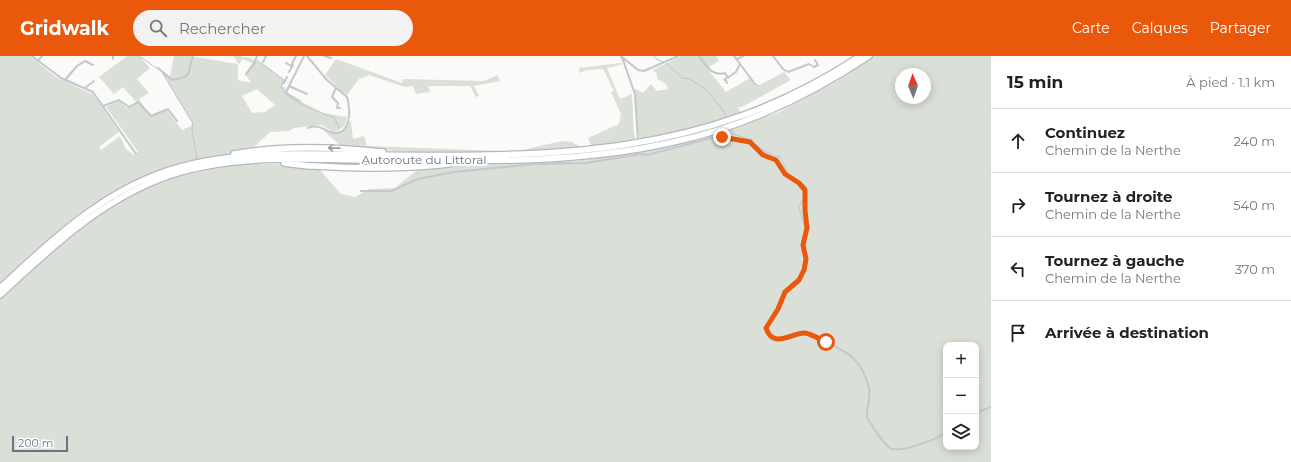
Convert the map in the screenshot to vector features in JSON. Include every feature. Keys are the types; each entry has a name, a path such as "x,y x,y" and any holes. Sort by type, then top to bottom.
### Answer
{"highway":[{"name":"Autoroute du Littoral","path":"0,288 46,246 95,207 137,183 201,160 270,149 336,148 457,156 575,152 638,144 673,137 724,122 776,103 813,84 860,56"},
{"name":"Autoroute du Littoral","path":"0,295 75,228 117,199 139,188 172,175 224,164 286,160 520,160 569,158 638,149 708,133 761,114 799,97 833,79 869,56"}],"street":[{"path":"32,56 65,80 93,92 136,154"},
{"path":"38,61 42,56"},
{"path":"158,68 172,80 186,77 188,76 193,56"},
{"path":"246,74 258,56"},
{"path":"263,62 266,56"},
{"path":"297,56 303,59"},
{"path":"296,60 297,56"},
{"path":"286,63 291,66 297,56"},
{"path":"300,101 286,93 305,56 336,88 347,97 349,116 345,126 336,132 322,127 308,128"},
{"path":"324,56 331,58"},
{"path":"622,57 638,70 644,71 676,56"},
{"path":"698,56 712,72 717,74 725,73 727,83"},
{"path":"734,56 758,86"},
{"path":"737,60 743,56"},
{"path":"773,56 783,69 788,72 809,64 814,67 818,65 815,60"},
{"path":"622,57 635,94 638,141"},
{"path":"65,80 76,66 85,61 93,65"},
{"path":"725,79 737,72 740,64"},
{"path":"290,72 293,65"},
{"path":"291,69 297,71"},
{"path":"284,84 287,77"},
{"path":"285,80 291,83"},
{"path":"85,88 94,81"},
{"path":"290,86 307,94"},
{"path":"336,88 332,97 338,103 337,108 340,108"},
{"path":"103,106 120,100 129,107 138,102 150,116 168,109 176,121"},
{"path":"361,191 391,191 418,179 454,172 535,164 580,164 640,152 647,155 715,137 746,140 763,155 774,159 785,174 799,183 805,190 807,228 803,245 806,259 804,270 799,280 785,292 778,309 768,324 766,328 770,336 784,338 805,333 840,347 850,354 859,365 867,380 870,397 867,418 889,447 896,449 927,442 935,440 943,434"},
{"path":"979,412 991,407"}],"shaded area":[{"path":"0,56 30,56 56,77 94,95 119,132 99,147 101,150 120,136 126,149 134,155 138,152 106,107 119,101 127,108 137,103 123,87 114,94 99,77 127,56 139,56 150,68 137,79 149,93 139,99 151,117 167,110 182,130 191,126 192,123 162,73 157,68 170,76 174,56 189,56 238,64 238,80 250,83 245,74 252,63 243,59 239,64 233,56 242,56 255,60 285,80 282,86 287,89 285,93 323,113 347,117 345,125 338,131 334,132 321,125 294,128 289,131 270,132 252,149 170,167 102,200 54,235 0,285","holes":["257,89 275,105 265,112 252,113 242,96"]},
{"path":"681,56 716,56 719,61 707,68 726,92 750,78 756,87 784,72 791,80 742,107 738,107 741,114 713,124 640,141 637,127 635,89 643,93 651,84 657,91 668,89 666,84 657,79 657,74 653,70"},
{"path":"873,56 991,56 991,462 0,462 0,297 47,255 95,216 142,188 195,171 245,164 283,164 320,170 341,194 355,197 369,189 395,188 417,170 452,165 577,161 650,150 725,132 779,112 837,81"},
{"path":"336,59 402,83 403,79 484,81 498,75 500,81 474,86 479,96 476,97 470,86 428,86 430,92 416,94 413,86 405,87 369,75 359,79 347,95 325,75"},
{"path":"620,63 623,64 607,68 620,99 632,94 634,134 637,142 550,152 408,152 342,147 321,128 334,133 342,131 349,122 351,122 353,139 364,136 367,146 518,151 562,141 572,142 579,146 591,146 588,138 619,124 621,114 611,92 614,91 603,69 587,70 579,73 579,68"}],"waterway":[{"path":"139,56 158,69"},
{"path":"654,56 656,59 663,62"},
{"path":"257,60 284,80 281,87 284,92 296,101 321,113 334,117 339,128"},
{"path":"666,63 683,78 689,79 704,88 721,107 727,118"},
{"path":"163,74 167,80"},
{"path":"168,82 193,123 192,130 197,159"},
{"path":"731,129 735,135 753,140"},
{"path":"757,145 766,152 780,157 788,173 806,186 807,196"},
{"path":"803,199 799,207 805,229"},
{"path":"802,251 804,231"}],"route":[{"path":"722,137 746,140 750,142 763,155 776,160 785,174 799,183 805,190 805,215 807,228 803,245 806,264 799,280 785,292 778,309 766,328 770,336 774,338 790,338 796,334 805,333 826,342"}]}
